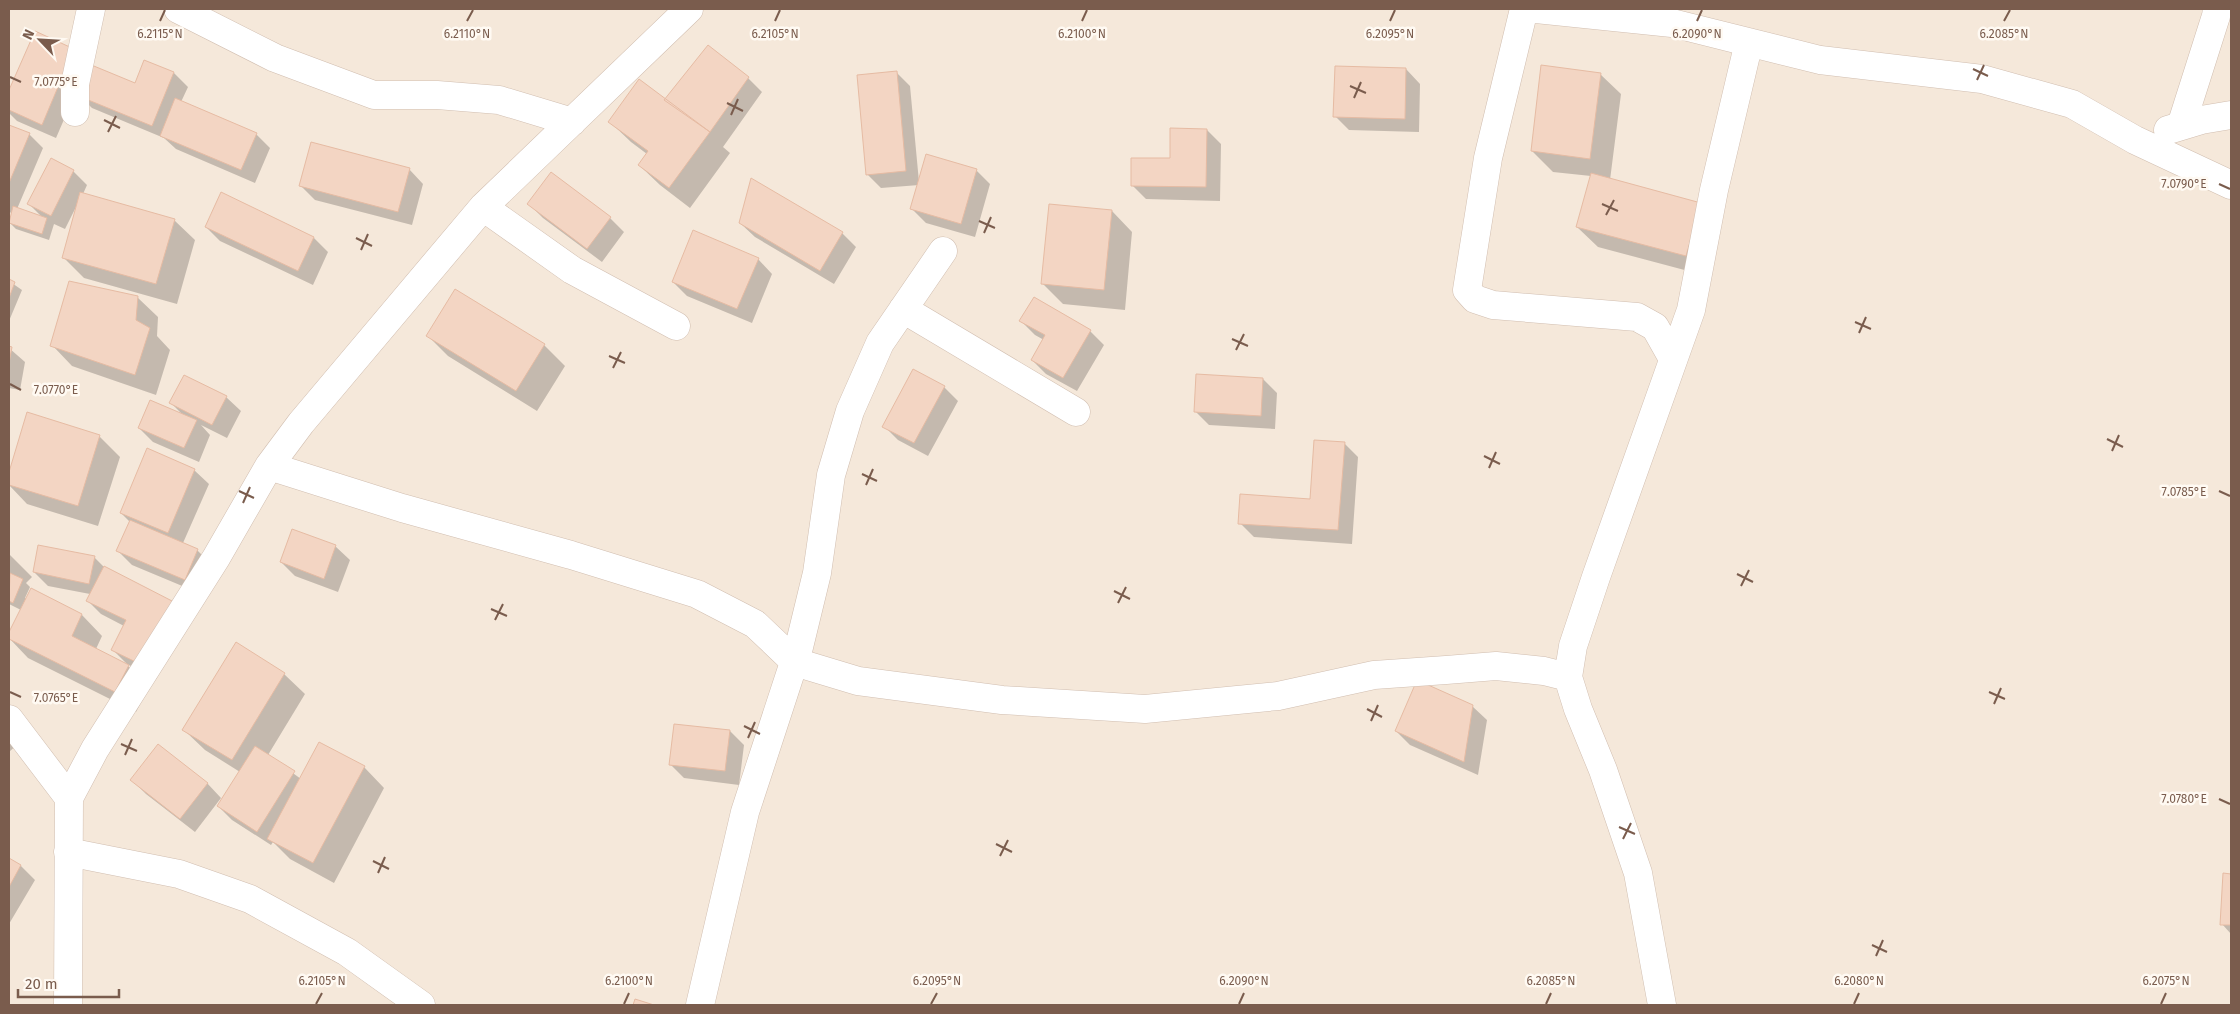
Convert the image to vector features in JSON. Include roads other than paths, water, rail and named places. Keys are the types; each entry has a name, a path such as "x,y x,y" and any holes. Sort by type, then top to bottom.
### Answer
{"street":[{"path":"75,112 75,84 91,9"},
{"path":"178,9 275,58 374,95 437,95 499,100 572,122"},
{"path":"68,1005 69,798 95,749 216,558 269,466 301,424 483,207 689,9"},
{"path":"1524,9 1488,158 1467,290 1475,299 1493,305 1637,317 1655,327 1673,359"},
{"path":"1536,9 1672,23 1820,60 1982,79 2072,104 2135,140 2231,185"},
{"path":"2182,126 2214,25 2216,9"},
{"path":"1662,1005 1638,873 1604,770 1578,709 1568,677 1573,646 1691,310 1714,190 1749,42"},
{"path":"2135,140 2182,126 2231,115"},
{"path":"483,207 572,270 676,326"},
{"path":"700,1005 745,812 795,662 817,573 831,476 850,411 880,343 943,251"},
{"path":"903,308 1076,412"},
{"path":"269,466 402,508 571,555 696,594 756,624 795,662 858,681 1002,700 1145,709 1278,696 1374,675 1496,666 1544,671 1568,677"},
{"path":"9,719 69,798"},
{"path":"68,852 179,874 250,899 347,952 421,1005"}]}
